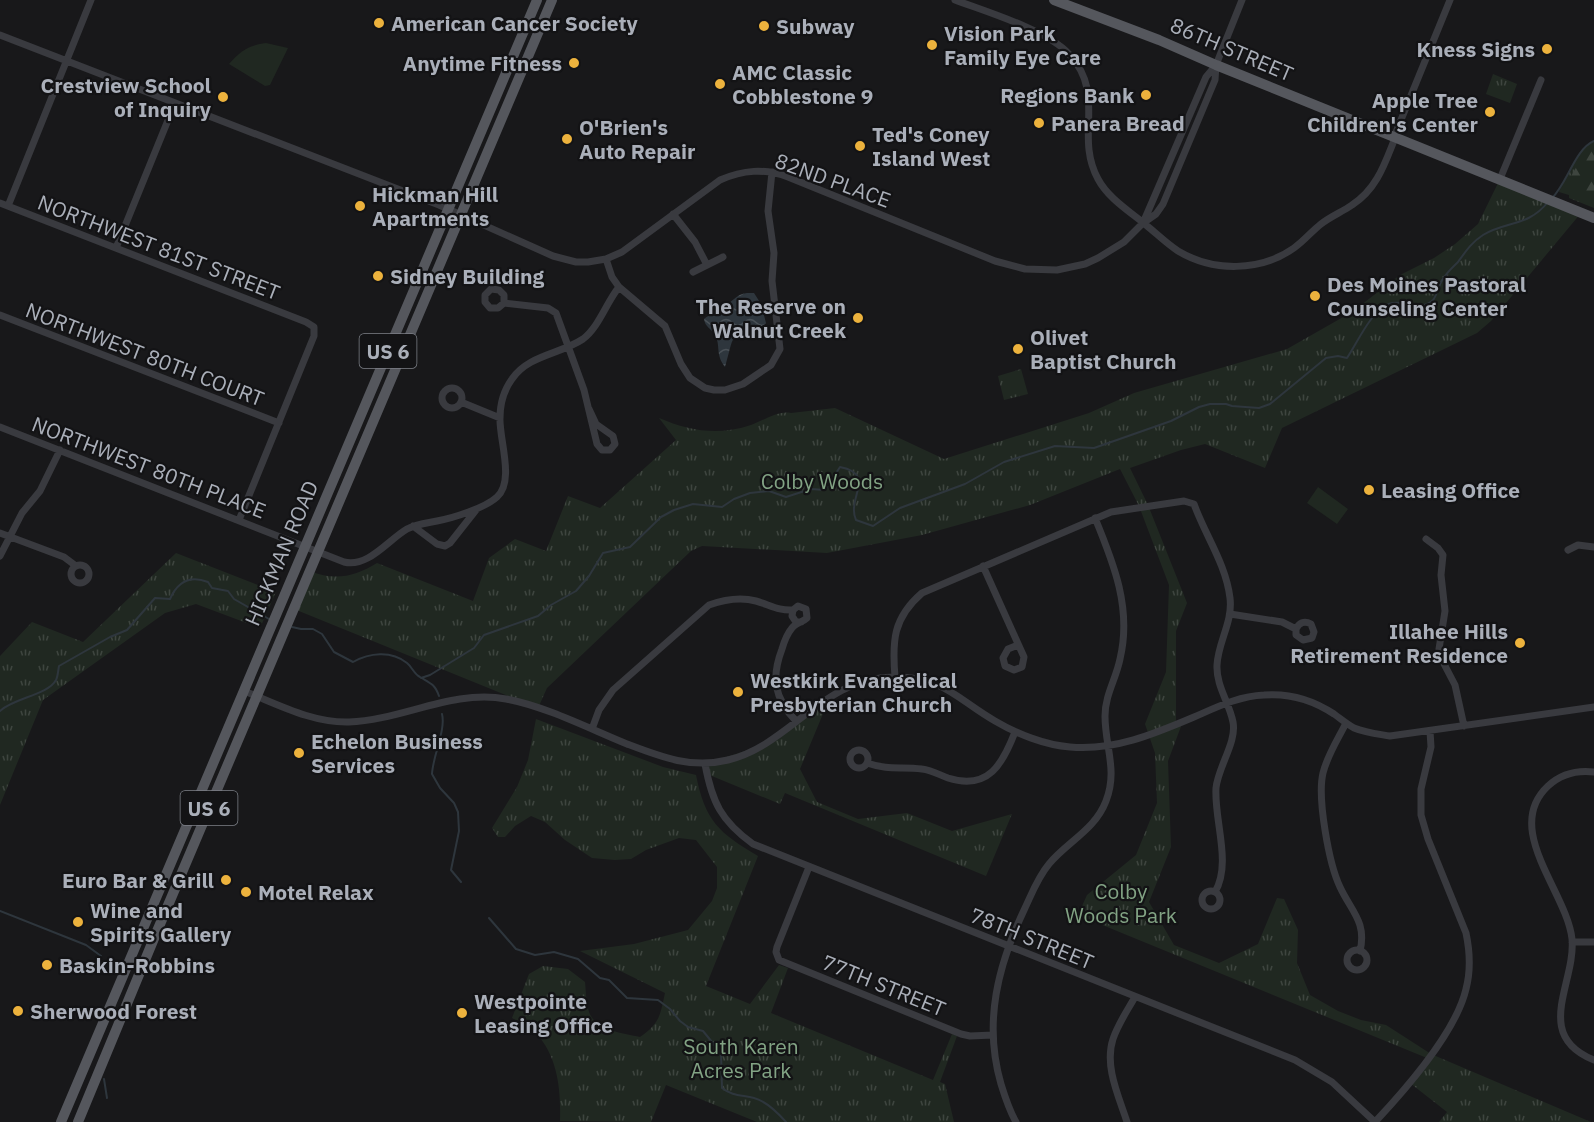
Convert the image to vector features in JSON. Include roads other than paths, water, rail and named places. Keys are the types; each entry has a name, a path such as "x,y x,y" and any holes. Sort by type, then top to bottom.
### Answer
{"main road":[{"name":"HICKMAN ROAD","path":"61,1122 537,0"},
{"name":"HICKMAN ROAD","path":"78,1122 154,936 552,0"},
{"name":"86TH STREET","path":"1054,0 1159,40 1594,218"}],"street":[{"path":"8,206 91,0"},
{"path":"955,0 1040,34 1066,51 1083,74 1089,96 1088,148 1093,170 1099,181 1116,201 1178,250 1202,262 1230,267 1269,261 1293,248 1322,224 1368,192 1382,169 1450,0"},
{"path":"1143,223 1206,77 1216,65 1242,0"},
{"path":"0,35 461,215 539,251 564,260 588,262 606,259 612,277 619,287 665,326 681,364 690,378 705,388 714,390 725,390 743,384 771,365 778,355 780,343 772,281 774,253 768,211 772,172"},
{"path":"1500,179 1540,80"},
{"path":"116,248 174,103"},
{"name":"82ND PLACE","path":"606,259 631,246 711,186 733,175 752,171 772,172 788,177 995,261 1025,269 1057,270 1098,258 1124,242 1143,223"},
{"name":"NORTHWEST 81ST STREET","path":"0,203 314,327 314,336 279,423"},
{"path":"674,214 692,237 707,265"},
{"path":"693,272 723,257"},
{"path":"413,526 440,520 478,507 497,497 505,483 501,404 513,377 524,365 581,340 595,327 607,302 619,287"},
{"path":"504,303 552,310 558,318 584,390 589,409 599,447 606,451 610,450 615,444 613,436 596,424 589,409"},
{"name":"NORTHWEST 80TH COURT","path":"0,315 279,423"},
{"path":"461,402 500,418"},
{"path":"239,520 279,423"},
{"name":"NORTHWEST 80TH PLACE","path":"0,427 344,562 360,562 413,526"},
{"path":"0,556 22,513 40,491 60,450"},
{"path":"895,677 893,654 896,629 911,602 934,587 1111,512 1184,501 1194,504 1221,566 1231,601 1224,640 1218,652 1216,665 1219,686 1233,723 1230,743 1216,787 1216,809 1223,870 1215,892"},
{"path":"413,526 437,544 445,546 450,543 478,507"},
{"path":"1016,1122 998,1071 993,1035 994,1000 998,980 1009,947 1040,876 1059,853 1082,835 1100,815 1111,784 1112,755 1105,716 1107,698 1116,674 1122,647 1122,596 1114,564 1095,518"},
{"path":"0,533 64,557 76,566"},
{"path":"1425,539 1438,548 1443,555 1441,575 1445,611 1439,649 1455,685 1464,726"},
{"path":"1568,550 1578,545 1594,547"},
{"path":"983,566 1018,645"},
{"path":"591,729 599,710 613,690 709,605 721,601 754,600 781,611 793,610 798,606 806,609 807,618 793,627 786,639 775,672 779,698 796,721"},
{"path":"793,610 793,618 801,622"},
{"path":"1230,614 1282,622 1296,629"},
{"path":"244,691 302,714 346,722 381,717 473,696 496,697 517,701 669,760 705,764 739,757 760,746 830,697 854,684 878,678 914,678 938,685 956,693 975,709 1015,732 1068,747 1110,746 1136,739 1226,703 1253,696 1289,695 1323,708 1357,729 1390,736 1594,707"},
{"path":"1346,723 1322,774 1321,789 1334,873 1362,928 1360,951"},
{"path":"1375,1122 1410,1083 1450,1027 1462,1002 1469,976 1469,948 1464,927 1428,839 1421,815 1421,789 1431,747 1430,730"},
{"path":"867,763 887,769 924,769 949,778 973,780 990,773 1001,764 1015,732"},
{"name":"78TH STREET","path":"705,764 710,792 715,803 725,819 753,844 1295,1060 1332,1082 1375,1122"},
{"path":"1592,1059 1574,1047 1561,1023 1561,1004 1571,958 1570,928 1536,847 1531,829 1533,810 1537,800 1549,785 1567,774 1594,772"},
{"name":"77TH STREET","path":"809,867 777,947 777,956 785,962 961,1034 993,1035"},
{"path":"1572,942 1594,942"},
{"path":"1127,1122 1110,1065 1110,1053 1117,1028 1135,997"}],"water":[{"path":"747,293 754,293 761,304 766,323 763,326 744,330 734,338 725,367 720,358 715,335 704,319"}],"waterway":[{"path":"1552,198 1576,159 1587,145 1594,141"},
{"path":"421,678 430,675 474,648 484,635 538,616 551,605 576,591 589,576 603,553 630,547 661,517 674,510 693,504 722,507 750,493 769,491 786,497 811,489 825,490 840,467 851,470 857,475 859,481 854,504 856,520 873,526 900,508 965,484 1004,462 1055,446 1094,448 1171,421 1210,404 1259,408 1270,404 1326,358 1338,356 1347,358 1370,320 1382,308 1394,303 1428,304 1435,298 1446,274 1469,247 1483,235 1533,216 1548,202"},
{"path":"0,711 52,685 57,678 59,666 127,630 155,598 170,599 185,581 202,580 208,582 212,588 228,591 234,599 269,619"},
{"path":"292,627 313,629 322,634 334,652 353,662 380,654 401,659 418,676 434,686 439,696"},
{"path":"442,714 442,727 432,774 458,812 459,831 451,870 461,882"},
{"path":"0,911 86,945 101,956"},
{"path":"489,918 516,949 535,955 554,952 578,959 600,978 609,980 627,998 658,1000 688,1027 703,1031 721,1053 722,1088 733,1094 763,1102 786,1122"},
{"path":"104,1079 107,1098"}],"place":[{"name":"American Cancer Society","path":"379,23"},
{"name":"Subway","path":"764,26"},
{"name":"Vision Park Family Eye Care","path":"932,45"},
{"name":"Kness Signs","path":"1547,49"},
{"name":"Anytime Fitness","path":"574,63"},
{"name":"AMC Classic Cobblestone 9","path":"720,84"},
{"name":"Regions Bank","path":"1146,95"},
{"name":"Crestview School of Inquiry","path":"223,97"},
{"name":"Apple Tree Children's Center","path":"1490,112"},
{"name":"Panera Bread","path":"1039,123"},
{"name":"O'Brien's Auto Repair","path":"567,139"},
{"name":"Ted's Coney Island West","path":"860,146"},
{"name":"Hickman Hill Apartments","path":"360,206"},
{"name":"Sidney Building","path":"378,276"},
{"name":"Des Moines Pastoral Counseling Center","path":"1315,296"},
{"name":"The Reserve on Walnut Creek","path":"858,318"},
{"name":"Olivet Baptist Church","path":"1018,349"},
{"name":"Leasing Office","path":"1369,490"},
{"name":"Illahee Hills Retirement Residence","path":"1520,643"},
{"name":"Westkirk Evangelical Presbyterian Church","path":"738,692"},
{"name":"Echelon Business Services","path":"299,753"},
{"name":"Euro Bar & Grill","path":"226,880"},
{"name":"Motel Relax","path":"246,892"},
{"name":"Wine and Spirits Gallery","path":"78,922"},
{"name":"Baskin-Robbins","path":"47,965"},
{"name":"Sherwood Forest","path":"18,1011"},
{"name":"Westpointe Leasing Office","path":"462,1013"}],"park label":[{"name":"Colby Woods","path":"822,481"},
{"name":"Colby Woods Park","path":"1121,903"},
{"name":"South Karen Acres Park","path":"741,1058"}]}
